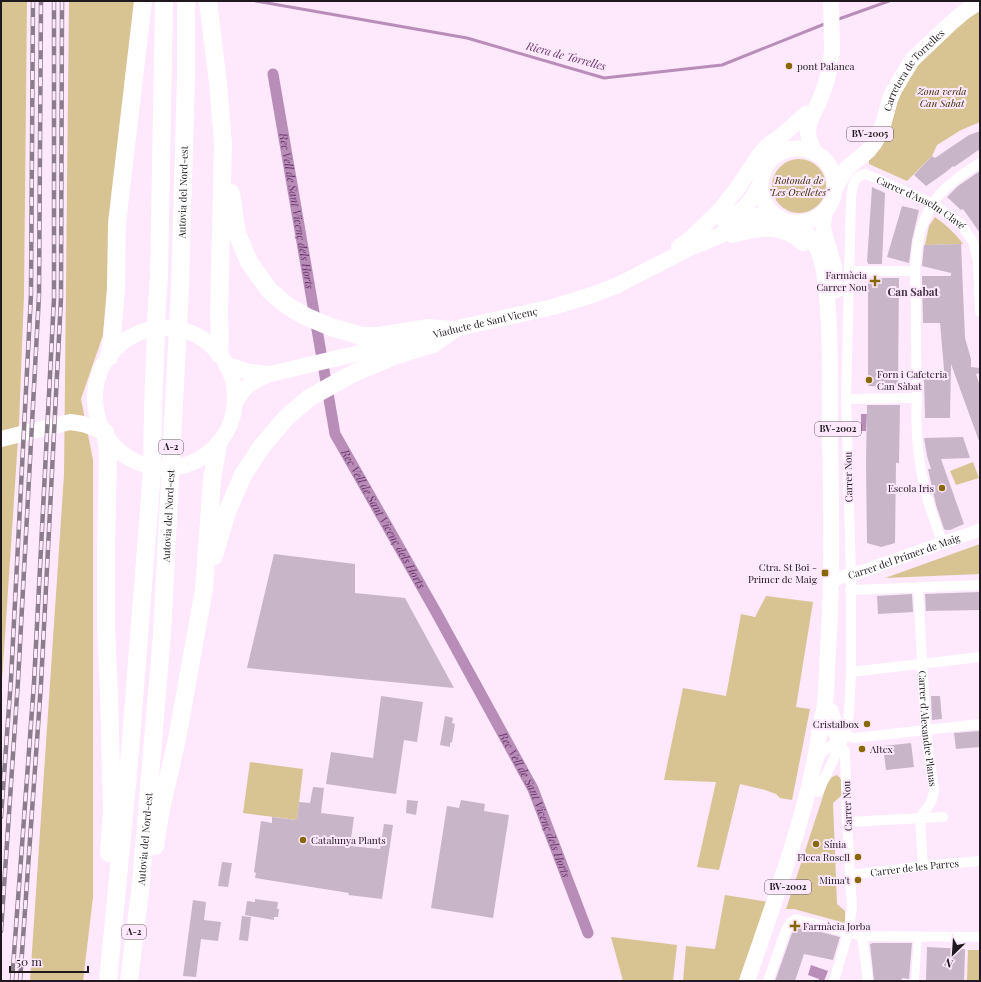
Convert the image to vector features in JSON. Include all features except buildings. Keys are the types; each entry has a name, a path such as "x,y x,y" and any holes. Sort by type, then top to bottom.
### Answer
{"highway":[{"path":"109,357 116,288 117,223 143,1"},
{"name":"Autovia del Nord-est","path":"108,973 129,764 152,471 159,276 164,3"},
{"name":"Autovia del Nord-est","path":"129,981 141,883 162,634 180,288 186,77 186,5"},
{"path":"209,8 218,83 223,143 219,316 223,360"},
{"path":"223,143 229,169 231,201 237,233 249,262 269,290 284,303 307,317 331,327 362,336 379,336 428,328 453,330"},
{"path":"204,589 227,512 243,475 262,446 286,418 309,398 354,373 394,356 433,344 453,330"},
{"path":"105,432 108,455 106,628 112,811 106,889 108,973"},
{"path":"141,883 152,867 204,589 212,480 218,444"}],"main road":[{"path":"831,1 832,52 830,68 821,97 809,124 808,133 810,143 832,173 834,179 834,190"},
{"name":"Carretera de Torrelles","path":"820,157 842,159 852,155 861,148 873,129 885,92 891,78 901,62 938,24 970,1"},
{"name":"Carretera de Torrelles","path":"834,190 846,170 869,150 876,140 880,133 894,90 912,60 959,15 980,1"},
{"path":"782,152 796,137 821,82 830,68"},
{"path":"654,267 690,238 721,209 767,146 806,114"},
{"path":"760,185 761,177 768,162 774,156 782,152 797,148 807,150 820,157"},
{"name":"Viaducte de Sant Vicenç","path":"692,247 714,229 738,214 751,201 760,185"},
{"name":"BV-2002","path":"760,185 766,206 775,215 810,236 816,244 821,257 826,287 830,336 840,580"},
{"name":"BV-2002","path":"755,981 804,840 828,710 830,623 840,580 838,331 836,285 833,261 823,224 825,211 831,201 834,190"},
{"path":"784,220 804,222 813,220 825,211"},
{"name":"Viaducte de Sant Vicenç","path":"235,403 245,388 260,378 270,374 567,303 618,285 692,247 719,236 756,216 764,215 784,220"},
{"path":"692,247 752,230 766,228 773,229 794,236 801,241 822,267"},
{"name":"Viaducte de Sant Vicenç","path":"172,329 188,332 202,339 208,343 223,360 234,383 235,403 232,421 218,444 209,453 197,461 170,468 161,468 143,464 126,456 113,444 98,419 96,408 96,387 103,366 120,345 149,330 172,329"},
{"name":"Viaducte de Sant Vicenç","path":"223,360 246,372 270,374"},
{"path":"1,439 70,422 83,413 96,398"},
{"path":"70,422 84,424 105,432"},
{"name":"BV-2002","path":"747,981 814,788 840,741 828,710"}],"street":[{"path":"942,543 926,492 918,451 916,413 915,271 920,233 924,221 933,204 946,188 966,171 980,163"},
{"name":"Carrer d'Anselm Clavé","path":"862,175 866,174 933,204 961,224 973,242 978,261 980,312"},
{"name":"Carrer Nou","path":"834,981 848,933 852,909 846,778 840,741 848,714 851,672 850,590 840,580 851,200 852,187 855,181 862,175"},
{"path":"849,269 856,271 915,271"},
{"path":"846,399 917,398"},
{"name":"Carrer del Primer de Maig","path":"840,580 980,530"},
{"name":"Carrer del Primer de Maig","path":"850,590 980,585"},
{"name":"Carrer d'Alexandre Planas","path":"918,587 926,730 934,790 931,804 920,818"},
{"path":"851,672 980,657"},
{"path":"840,741 980,724"},
{"name":"BV-2002","path":"814,788 826,774 840,741"},
{"path":"826,774 837,772 841,773 846,778"},
{"path":"847,822 943,817"},
{"path":"920,818 923,866"},
{"name":"Carrer de les Parres","path":"850,876 923,866 980,861"},
{"path":"768,981 786,930 791,922 796,919 862,936 980,937"},
{"path":"862,936 868,981"},
{"path":"916,981 918,936"}],"green space":[{"path":"1,1 27,1 24,295 19,424 1,696"},
{"path":"69,1 136,1 103,335 81,399 93,460 93,897 83,981 30,981 64,475"},
{"name":"Zona verda Can Sabat","path":"980,7 980,122 961,130 937,145 932,156 907,181 869,164 869,159 880,149 888,136 900,93 909,76 929,52"},
{"name":"Rotonda de \"Les Ovelletes\"","path":"794,159 804,159 814,163 822,171 826,181 826,191 822,201 814,209 804,213 794,213 784,209 776,201 772,191 772,181 776,171 784,163"},
{"path":"935,217 950,229 963,244 925,245 929,226"},
{"path":"973,462 979,478 956,485 950,471"},
{"path":"980,544 980,574 885,578"},
{"path":"766,596 813,602 796,707 810,709 792,800 780,798 776,794 765,790 740,784 719,870 697,867 716,782 664,780 683,688 726,696 741,614 755,617"},
{"path":"250,762 303,769 297,820 243,813"},
{"path":"837,775 842,780 842,795 833,803 837,904 845,911 845,923 794,909 786,909 827,784 832,777"},
{"path":"725,895 769,902 742,981 683,981 686,946 715,949"},
{"path":"611,937 677,945 673,981 623,981"},
{"path":"968,950 980,950 980,981 967,981"}],"shaded area":[{"path":"861,414 867,414 866,431 861,431"},
{"path":"811,965 828,971 824,981 819,981 819,979 808,975"}],"waterway":[{"name":"Riera de Torrelles","path":"256,1 467,38 604,78 722,65 827,23"},
{"name":"Riera de Torrelles","path":"836,20 889,1"},
{"name":"Rec Vell de Sant Vicenç dels Horts","path":"273,74 335,434 436,612 533,789 588,933"}],"railway":[{"path":"1,817 11,679 31,294 33,1"},
{"path":"1,931 18,681 39,295 41,1"},
{"path":"12,981 34,683 54,298 54,1"},
{"path":"20,981 41,684 61,298 62,1"}],"place":[{"name":"pont Palanca","path":"789,66"},
{"name":"Farmàcia Carrer Nou","path":"875,281"},
{"name":"Forn i Cafeteria Can Sàbat","path":"869,380"},
{"name":"Escola Iris","path":"942,488"},
{"name":"Ctra. St Boi - Primer de Maig","path":"825,573"},
{"name":"Cristalbox","path":"867,724"},
{"name":"Altex","path":"862,749"},
{"name":"Catalunya Plants","path":"303,840"},
{"name":"Sínia","path":"816,844"},
{"name":"Fleca Rosell","path":"858,857"},
{"name":"Mima't","path":"858,880"},
{"name":"Farmàcia Jorba","path":"795,926"}],"district":[{"name":"Can Sabat","path":"913,292"}]}
